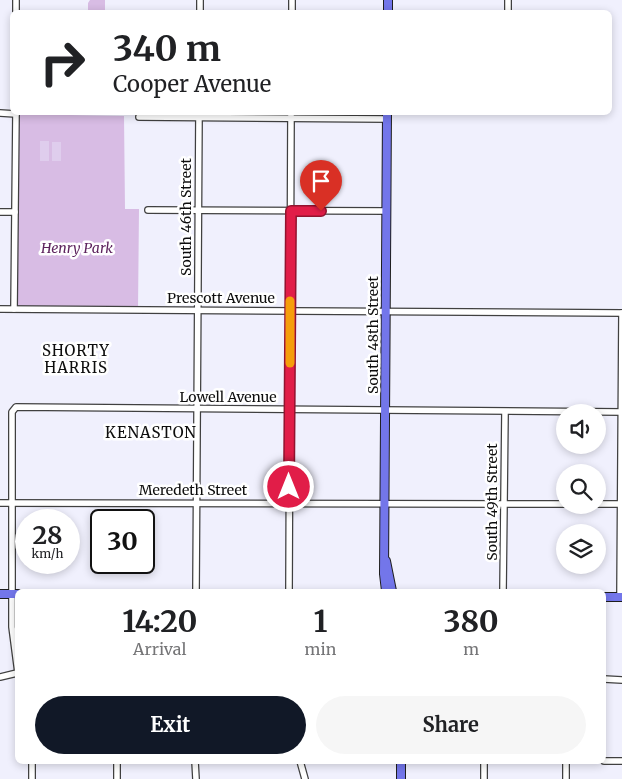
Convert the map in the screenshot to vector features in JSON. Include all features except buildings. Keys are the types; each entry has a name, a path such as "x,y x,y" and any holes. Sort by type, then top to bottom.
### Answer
{"main road":[{"name":"South 48th Street","path":"386,589 384,503 387,116"},
{"name":"South 48th Street","path":"384,557 389,570 392,589"},
{"path":"0,594 14,594"},
{"path":"606,597 621,598"},
{"path":"401,764 402,779"}],"street":[{"path":"14,309 16,115"},
{"path":"139,117 199,115 387,116"},
{"name":"South 46th Street","path":"196,589 199,115"},
{"path":"289,589 291,116"},
{"path":"148,210 386,212"},
{"path":"0,212 16,212"},
{"name":"Prescott Avenue","path":"0,309 622,313"},
{"path":"621,598 622,313"},
{"name":"Lowell Avenue","path":"12,503 12,417 14,410 21,407 622,412"},
{"name":"South 49th Street","path":"503,589 505,412"},
{"name":"Meredeth Street","path":"0,503 556,504"},
{"path":"12,503 13,648 15,660"},
{"path":"606,504 621,504"},
{"path":"0,677 15,673"},
{"path":"606,679 622,680"},
{"path":"606,761 622,761"},
{"path":"32,764 32,779"},
{"path":"117,764 117,779"},
{"path":"195,764 196,779"},
{"path":"301,764 305,779"},
{"path":"484,764 484,779"},
{"path":"566,764 566,779"}],"green space":[{"path":"90,0 105,0 105,10 88,10"},
{"name":"Henry Park","path":"16,115 124,116 125,209 139,209 138,310 14,309"}],"shaded area":[{"path":"40,141 49,141 49,161 40,161"},
{"path":"52,142 61,142 61,161 52,161"}],"slow traffic":[{"path":"290,301 290,363"}],"district":[{"name":"SHORTY HARRIS","path":"76,360"},
{"name":"KENASTON","path":"151,433"}],"route":[{"path":"289,487 291,211 321,211"}]}
